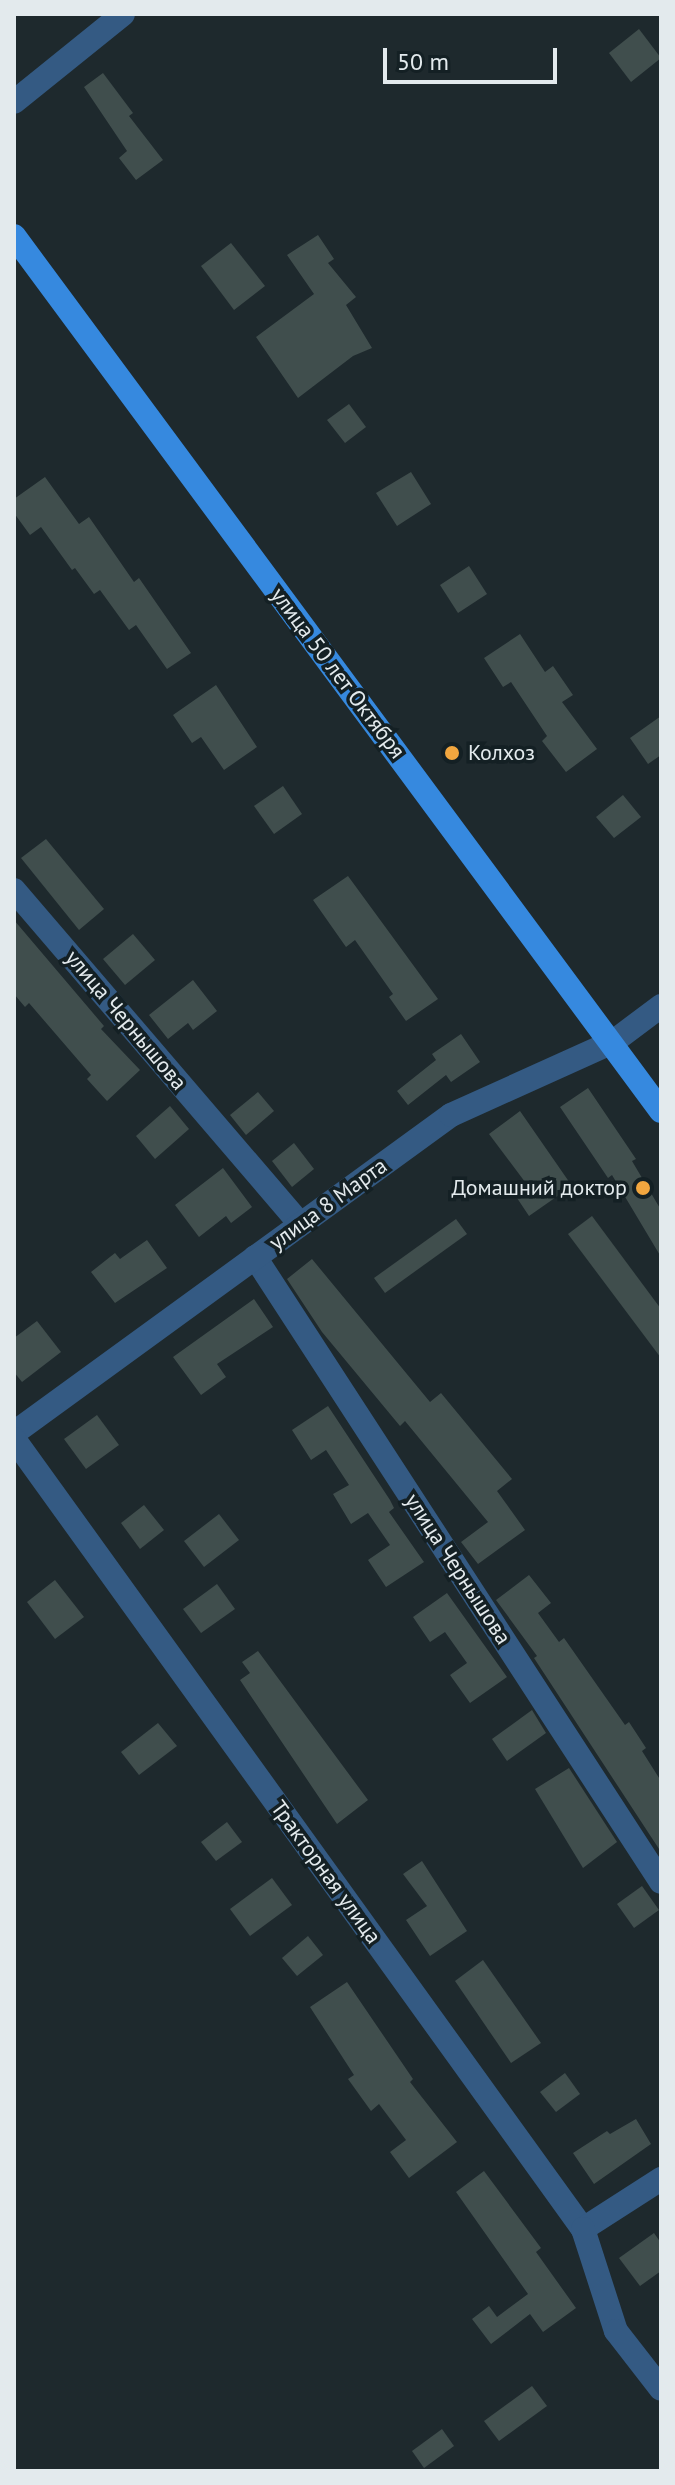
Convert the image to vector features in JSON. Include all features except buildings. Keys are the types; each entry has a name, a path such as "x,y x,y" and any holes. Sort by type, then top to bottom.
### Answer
{"main road":[{"name":"улица 50 лет Октября","path":"14,236 613,1042 661,1111"}],"street":[{"path":"14,102 123,14"},
{"name":"улица Чернышова","path":"14,890 300,1224"},
{"name":"улица 8 Марта","path":"14,1433 451,1115 613,1042 661,1006"},
{"name":"улица Чернышова","path":"255,1257 661,1882"},
{"name":"Тракторная улица","path":"14,1439 583,2229 616,2331 661,2389"},
{"path":"583,2229 661,2179"}],"place":[{"name":"Колхоз","path":"452,753"},
{"name":"Домашний доктор","path":"643,1188"}]}
